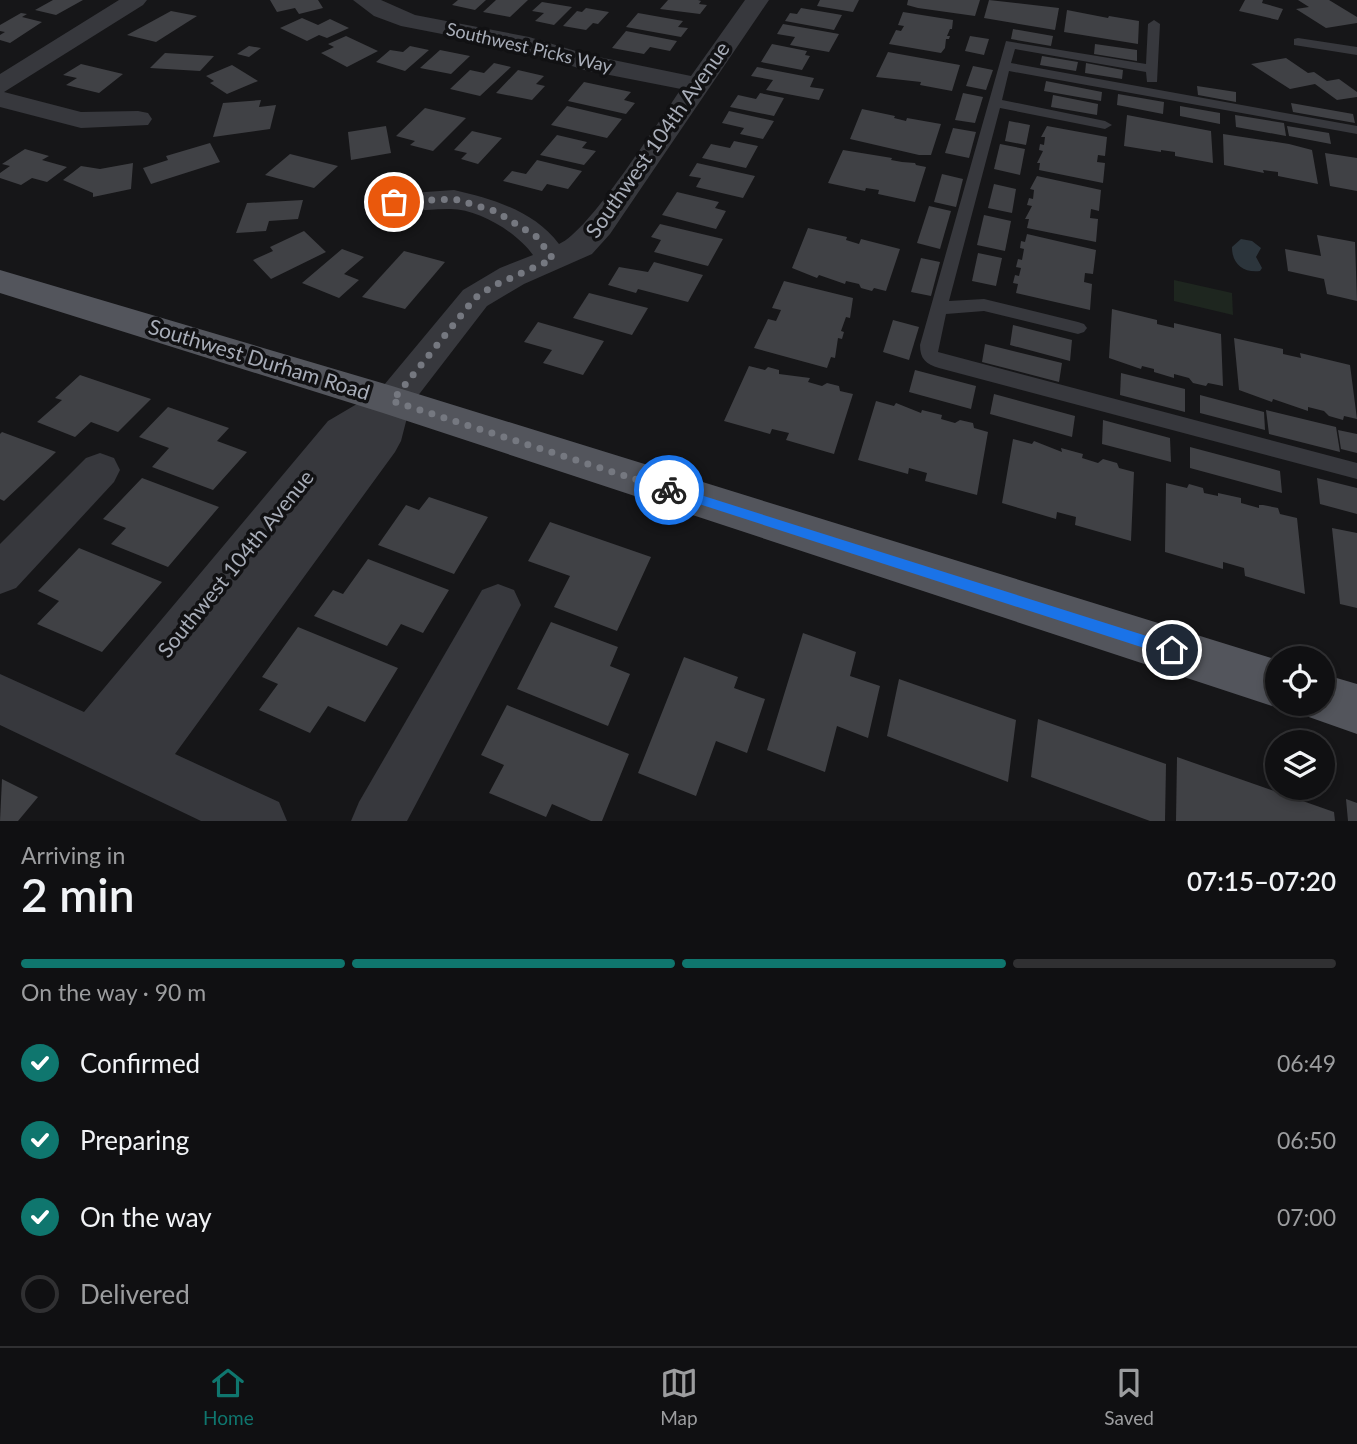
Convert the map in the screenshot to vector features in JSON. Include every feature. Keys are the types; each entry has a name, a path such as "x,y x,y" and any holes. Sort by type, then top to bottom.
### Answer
{"main road":[{"name":"Southwest Durham Road","path":"0,281 392,401 1265,680"},
{"path":"1335,703 1357,709"}],"street":[{"path":"0,85 135,0"},
{"name":"Southwest Picks Way","path":"365,0 382,11 409,20 529,44 584,62 698,85"},
{"name":"Southwest 104th Avenue","path":"114,753 380,441 392,401 475,298 493,286 581,247 599,227 757,0"},
{"path":"0,99 82,120 138,119"},
{"path":"394,202 454,199 495,211 537,237 553,259"},
{"path":"0,574 100,470"},
{"path":"378,821 498,605"},
{"path":"0,699 260,821"}],"lane":[{"path":"1151,93 1154,24"},
{"path":"1297,42 1357,51"},
{"path":"1152,69 1010,44 929,345 929,355 939,361 1357,471"},
{"path":"1005,66 1357,130"},
{"path":"995,103 1105,125"},
{"path":"940,308 984,305 1078,328"}],"shaded area":[{"path":"1241,239 1252,241 1261,248 1256,257 1262,268 1260,271 1244,269 1236,263 1232,247"},
{"path":"1174,280 1232,293 1233,315 1174,301"}],"building":[{"path":"53,0 83,0 56,15 35,10"},
{"path":"270,0 318,0 323,8 299,14 295,8 277,12"},
{"path":"458,0 486,0 475,10 452,5"},
{"path":"496,0 528,0 510,17 483,12"},
{"path":"668,0 698,0 701,1 699,4 707,5 700,14 660,9"},
{"path":"820,0 859,0 853,12 817,6"},
{"path":"908,0 980,0 975,16 918,8 907,5"},
{"path":"989,0 1059,8 1055,30 984,18"},
{"path":"1245,0 1263,0 1262,3 1283,9 1278,20 1239,11"},
{"path":"1298,0 1329,0 1357,17 1357,23 1326,28 1296,9 1309,7"},
{"path":"542,2 572,7 554,25 535,21 544,13 532,11"},
{"path":"586,8 609,12 598,24 593,23 586,30 563,26 577,11 582,12"},
{"path":"801,8 842,15 834,30 785,21 790,13 797,14"},
{"path":"1067,10 1139,21 1138,44 1064,32"},
{"path":"171,11 197,16 156,42 127,35"},
{"path":"903,12 953,20 952,29 947,36 950,36 949,39 946,39 941,53 889,44 896,30 901,31 904,26 898,25"},
{"path":"21,13 27,14 22,17 42,22 10,43 0,40 0,35 5,32 0,31 0,25"},
{"path":"638,13 683,21 678,27 688,28 681,37 626,27"},
{"path":"302,18 318,25 330,19 349,28 327,38 319,35 307,41 280,28"},
{"path":"783,24 839,34 829,52 790,45 795,37 777,34"},
{"path":"1013,29 1053,36 1051,46 1011,39"},
{"path":"626,31 677,41 670,51 650,47 644,54 612,48"},
{"path":"346,36 378,51 347,67 321,53 334,47 328,44"},
{"path":"970,36 989,39 984,55 965,51"},
{"path":"772,44 807,51 805,55 810,56 802,70 761,62"},
{"path":"1095,44 1137,50 1137,61 1094,54"},
{"path":"249,46 261,48 249,57 237,54"},
{"path":"410,46 429,50 405,71 376,62 390,50 403,52"},
{"path":"440,50 470,56 451,74 420,68"},
{"path":"888,52 960,65 952,91 920,85 921,82 876,77"},
{"path":"165,53 214,56 200,71 150,68"},
{"path":"1042,56 1078,62 1076,71 1040,65"},
{"path":"1286,58 1308,73 1314,72 1327,81 1339,79 1357,92 1357,97 1337,100 1315,84 1290,89 1251,64"},
{"path":"494,63 511,67 480,96 450,89 470,70 484,73"},
{"path":"1086,63 1123,70 1122,79 1085,73"},
{"path":"81,64 123,74 99,93 66,85 77,78 63,75"},
{"path":"232,65 258,81 227,94 210,83 214,81 206,76"},
{"path":"973,66 993,70 986,90 966,86"},
{"path":"757,67 814,78 810,87 824,89 819,100 766,90 773,80 751,76"},
{"path":"518,70 544,76 536,84 545,86 532,100 496,93"},
{"path":"1046,81 1102,92 1101,101 1044,91"},
{"path":"584,82 631,92 624,100 635,103 626,114 568,101"},
{"path":"1197,86 1236,92 1236,102 1198,95"},
{"path":"760,93 784,98 774,116 730,107 738,95 756,99"},
{"path":"963,93 983,97 975,123 955,120"},
{"path":"1118,94 1164,102 1163,114 1117,105"},
{"path":"1053,95 1098,104 1097,115 1051,107"},
{"path":"261,100 259,107 276,105 270,129 213,137 223,103"},
{"path":"1291,103 1353,114 1355,123 1293,112"},
{"path":"567,106 622,119 607,138 551,125"},
{"path":"1180,106 1220,113 1220,124 1180,116"},
{"path":"425,108 466,118 433,151 410,145 415,141 396,136"},
{"path":"862,109 906,121 907,118 941,124 931,155 919,155 850,139"},
{"path":"729,111 774,121 763,139 740,134 744,128 722,123"},
{"path":"1127,115 1211,131 1213,163 1175,156 1175,152 1124,146"},
{"path":"1235,115 1284,123 1286,136 1236,127"},
{"path":"1009,121 1030,125 1026,145 1005,141"},
{"path":"386,126 391,153 351,160 348,132"},
{"path":"1047,126 1107,137 1105,156 1098,155 1097,162 1105,163 1103,183 1039,170 1040,163 1037,163 1043,151 1039,150 1040,144 1044,145 1045,137 1041,137"},
{"path":"1287,126 1329,133 1331,144 1289,136"},
{"path":"953,128 976,132 969,158 945,153"},
{"path":"472,131 502,138 478,164 461,159 467,153 454,150"},
{"path":"1223,134 1312,150 1318,184 1278,176 1278,172 1263,170 1264,173 1224,165"},
{"path":"557,135 587,142 582,148 596,151 584,165 540,155"},
{"path":"734,141 758,146 746,168 702,158 711,144 730,148"},
{"path":"210,143 220,162 151,184 143,168 168,160 166,156"},
{"path":"1000,144 1025,149 1020,175 994,169"},
{"path":"25,149 49,156 42,160 67,167 47,182 32,178 21,185 0,178 0,173 10,166 2,164"},
{"path":"843,150 926,167 915,202 878,194 879,190 866,188 865,191 828,183"},
{"path":"1325,153 1357,158 1357,191 1330,186"},
{"path":"290,154 338,166 314,188 265,175"},
{"path":"537,160 582,171 568,189 547,184 542,191 503,181 512,171 526,174"},
{"path":"133,163 131,189 93,197 93,193 63,180 81,166 100,169"},
{"path":"697,163 755,176 743,198 696,187 701,178 689,176"},
{"path":"942,174 963,179 956,207 934,202"},
{"path":"1037,176 1101,190 1099,211 1091,209 1090,218 1098,219 1096,242 1027,228 1029,219 1025,219 1032,206 1027,205 1029,198 1033,199 1034,190 1030,189"},
{"path":"994,184 1016,189 1012,213 988,208"},
{"path":"677,192 719,202 715,208 726,211 716,229 662,215"},
{"path":"303,200 298,219 269,221 266,231 236,233 247,203"},
{"path":"929,206 951,211 940,249 917,243"},
{"path":"984,215 1011,221 1005,251 977,245"},
{"path":"660,224 723,239 708,266 654,252 661,240 651,237"},
{"path":"808,228 847,237 846,240 859,244 861,239 900,249 886,291 874,288 872,291 861,288 859,284 846,281 845,284 819,275 817,278 792,268"},
{"path":"304,231 326,252 271,279 253,260 273,251 270,247"},
{"path":"1027,234 1096,250 1093,274 1085,273 1084,282 1092,284 1090,310 1016,293 1018,284 1013,283 1021,268 1016,267 1018,259 1022,260 1024,249 1020,248 1021,241 1025,242"},
{"path":"1317,235 1355,242 1357,301 1327,294 1324,279 1288,271 1285,249 1321,256"},
{"path":"342,249 364,257 344,274 359,280 339,298 302,283"},
{"path":"404,251 445,262 405,309 362,297"},
{"path":"978,253 1002,258 996,286 972,281"},
{"path":"921,258 940,262 931,296 911,292"},
{"path":"654,262 703,275 688,302 638,289 636,293 608,285 619,267 648,272"},
{"path":"784,281 853,298 850,318 846,317 841,331 844,332 842,339 838,338 835,358 831,357 827,368 754,348 768,319 776,321 781,310 772,308"},
{"path":"589,293 648,308 632,335 573,318"},
{"path":"1112,309 1157,320 1157,324 1174,328 1174,323 1221,334 1223,386 1193,383 1189,378 1174,374 1174,378 1154,372 1154,369 1142,366 1141,369 1109,358"},
{"path":"893,320 919,327 909,360 883,352"},
{"path":"538,322 604,341 583,375 543,363 552,350 524,342"},
{"path":"1013,325 1072,340 1070,361 1010,345"},
{"path":"1234,338 1283,349 1283,354 1301,358 1300,353 1350,365 1357,419 1344,416 1343,420 1329,416 1324,411 1308,407 1308,411 1239,390"},
{"path":"985,344 1062,363 1059,382 982,362"},
{"path":"749,366 765,370 768,367 779,370 779,374 810,378 808,382 822,386 827,383 839,386 840,391 853,394 834,454 786,440 789,433 772,429 770,434 724,421"},
{"path":"915,370 976,386 971,409 909,392"},
{"path":"1121,373 1185,389 1185,412 1120,395"},
{"path":"80,375 151,399 118,432 91,422 75,437 37,422 62,400 55,398"},
{"path":"994,394 1075,416 1072,437 990,414"},
{"path":"1200,395 1264,412 1265,430 1200,413"},
{"path":"876,401 894,406 896,403 921,413 922,410 942,415 941,419 955,423 960,420 973,423 974,428 988,432 977,495 925,481 927,473 909,468 908,474 858,460"},
{"path":"168,407 229,428 217,441 247,452 213,490 152,467 169,448 139,437"},
{"path":"1266,410 1336,427 1340,452 1269,434"},
{"path":"1103,420 1170,438 1171,462 1102,444"},
{"path":"1338,430 1357,434 1357,453 1341,449"},
{"path":"2,432 56,452 4,501 0,499"},
{"path":"1013,439 1032,444 1034,441 1062,452 1061,448 1083,454 1082,458 1098,463 1103,459 1117,463 1119,468 1134,472 1131,541 1075,525 1076,517 1057,512 1056,519 1002,503"},
{"path":"1190,447 1280,471 1282,493 1190,468"},
{"path":"142,478 219,507 168,567 111,544 126,528 103,519"},
{"path":"1317,478 1357,488 1357,514 1320,504"},
{"path":"1166,483 1187,488 1189,484 1203,488 1204,493 1241,498 1241,503 1259,508 1259,505 1263,505 1278,508 1280,514 1297,518 1305,594 1245,576 1244,568 1223,562 1223,569 1165,552"},
{"path":"429,497 488,517 454,574 378,545 406,505 419,510"},
{"path":"550,522 651,557 617,631 554,607 570,576 528,561"},
{"path":"1332,528 1357,533 1357,608 1340,604"},
{"path":"79,548 162,582 102,652 37,624 59,601 38,591"},
{"path":"368,559 449,590 423,633 401,624 387,646 314,616 333,590 343,594"},
{"path":"551,622 618,647 610,666 630,674 608,726 517,689"},
{"path":"298,627 398,668 365,722 328,706 310,733 259,710 278,684 262,677"},
{"path":"803,633 856,652 850,676 880,686 868,738 837,726 825,772 767,750"},
{"path":"684,657 738,677 734,688 765,699 747,753 716,741 696,796 638,773"},
{"path":"899,679 1016,720 1008,782 887,736"},
{"path":"507,705 629,754 602,821 591,821 552,804 546,817 489,793 504,765 481,755"},
{"path":"1038,719 1166,764 1165,821 1150,821 1031,777"},
{"path":"1177,757 1265,788 1265,800 1300,800 1334,812 1335,821 1176,821"},
{"path":"2,779 38,797 18,821 0,821"},
{"path":"1346,799 1357,803 1357,821 1348,821"}],"way so far":[{"path":"394,202 454,199 495,211 537,237 553,259 512,276 475,298 392,401 669,490"}],"route":[{"path":"669,490 1172,650"}]}
